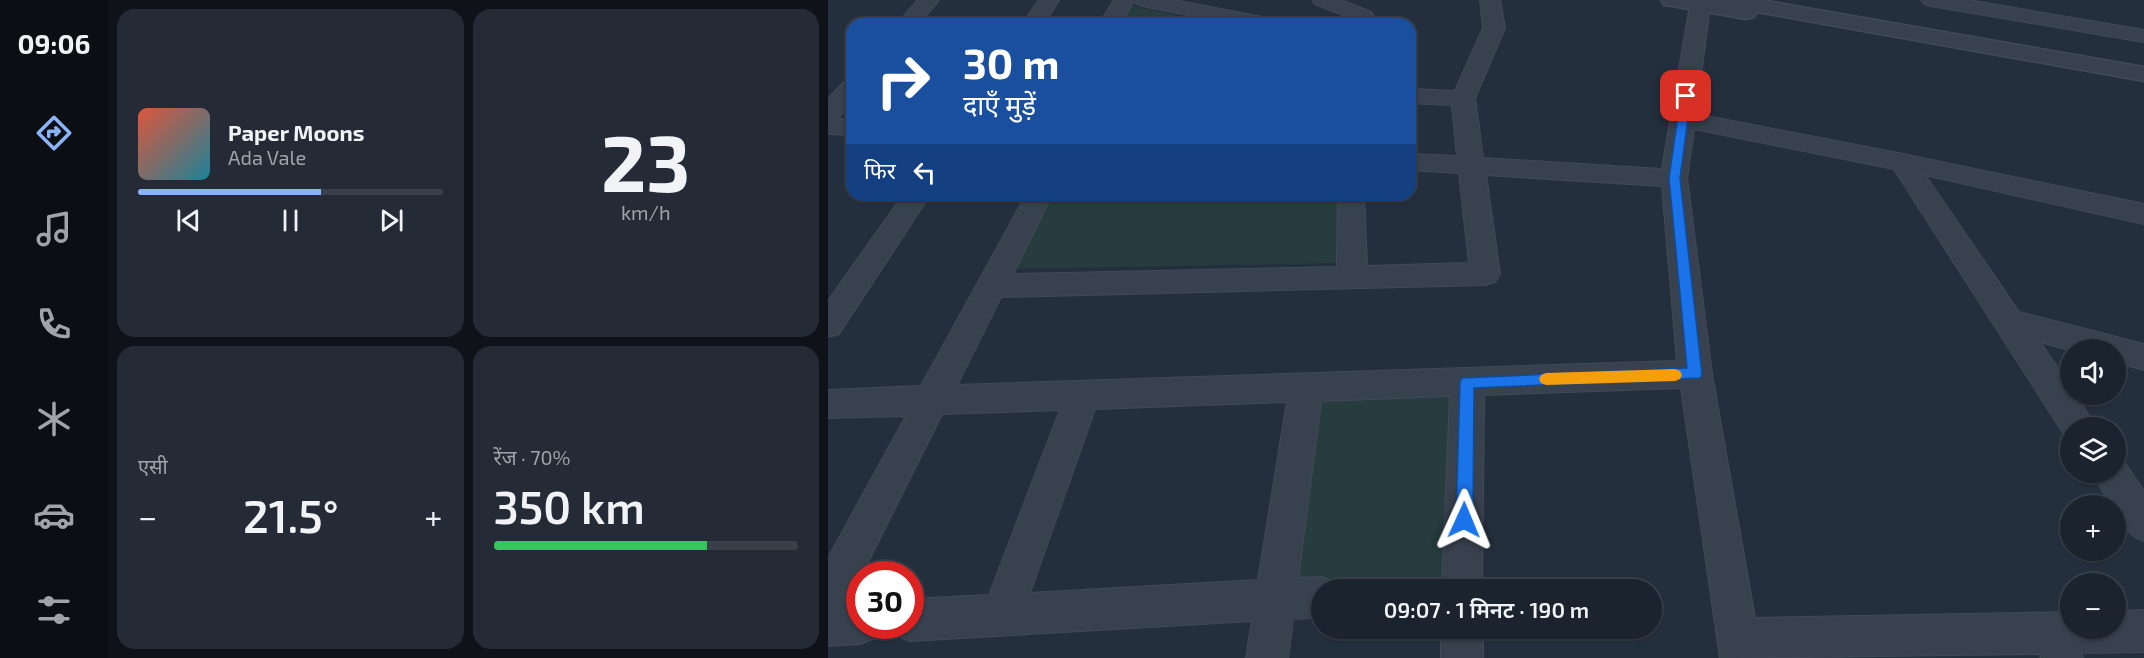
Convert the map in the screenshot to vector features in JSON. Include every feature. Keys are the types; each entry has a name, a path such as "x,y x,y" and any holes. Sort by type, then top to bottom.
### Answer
{"street":[{"path":"914,18 930,0"},
{"path":"1037,18 1049,0"},
{"path":"1114,18 1124,0"},
{"path":"1142,0 1234,18"},
{"path":"1322,0 1364,16 1362,18"},
{"path":"991,286 1485,274 1463,98 1494,28 1490,0"},
{"path":"1931,0 2144,36"},
{"path":"1700,1 1809,7 1874,14 2144,58"},
{"path":"1700,1 1809,22 1874,14 2144,74"},
{"path":"1700,1 1674,178 1695,374 1739,648 2057,645 2144,631"},
{"path":"828,114 846,94"},
{"path":"1416,96 1463,98"},
{"path":"1682,119 1903,162 2144,214"},
{"path":"828,126 846,127"},
{"path":"1416,162 1674,178"},
{"path":"1903,162 2071,417"},
{"path":"828,325 912,201"},
{"path":"828,598 1036,201"},
{"path":"1351,201 1352,278"},
{"path":"2006,321 2144,357"},
{"path":"828,404 1695,374"},
{"path":"1462,579 1467,382"},
{"path":"1268,658 1306,388"},
{"path":"1002,615 1083,395"},
{"path":"2117,483 2144,522"},
{"path":"924,619 1311,597"},
{"path":"828,625 846,624"},
{"path":"1462,639 1462,658"}],"green space":[{"path":"1127,5 1191,18 1120,18"},
{"path":"1038,201 1340,201 1340,263 1002,269"},
{"path":"1455,397 1453,579 1311,579 1311,593 1277,604 1309,399"}],"slow traffic":[{"path":"1546,379 1675,375"}],"route":[{"path":"1464,520 1467,382 1695,374 1674,178 1686,96"}]}
